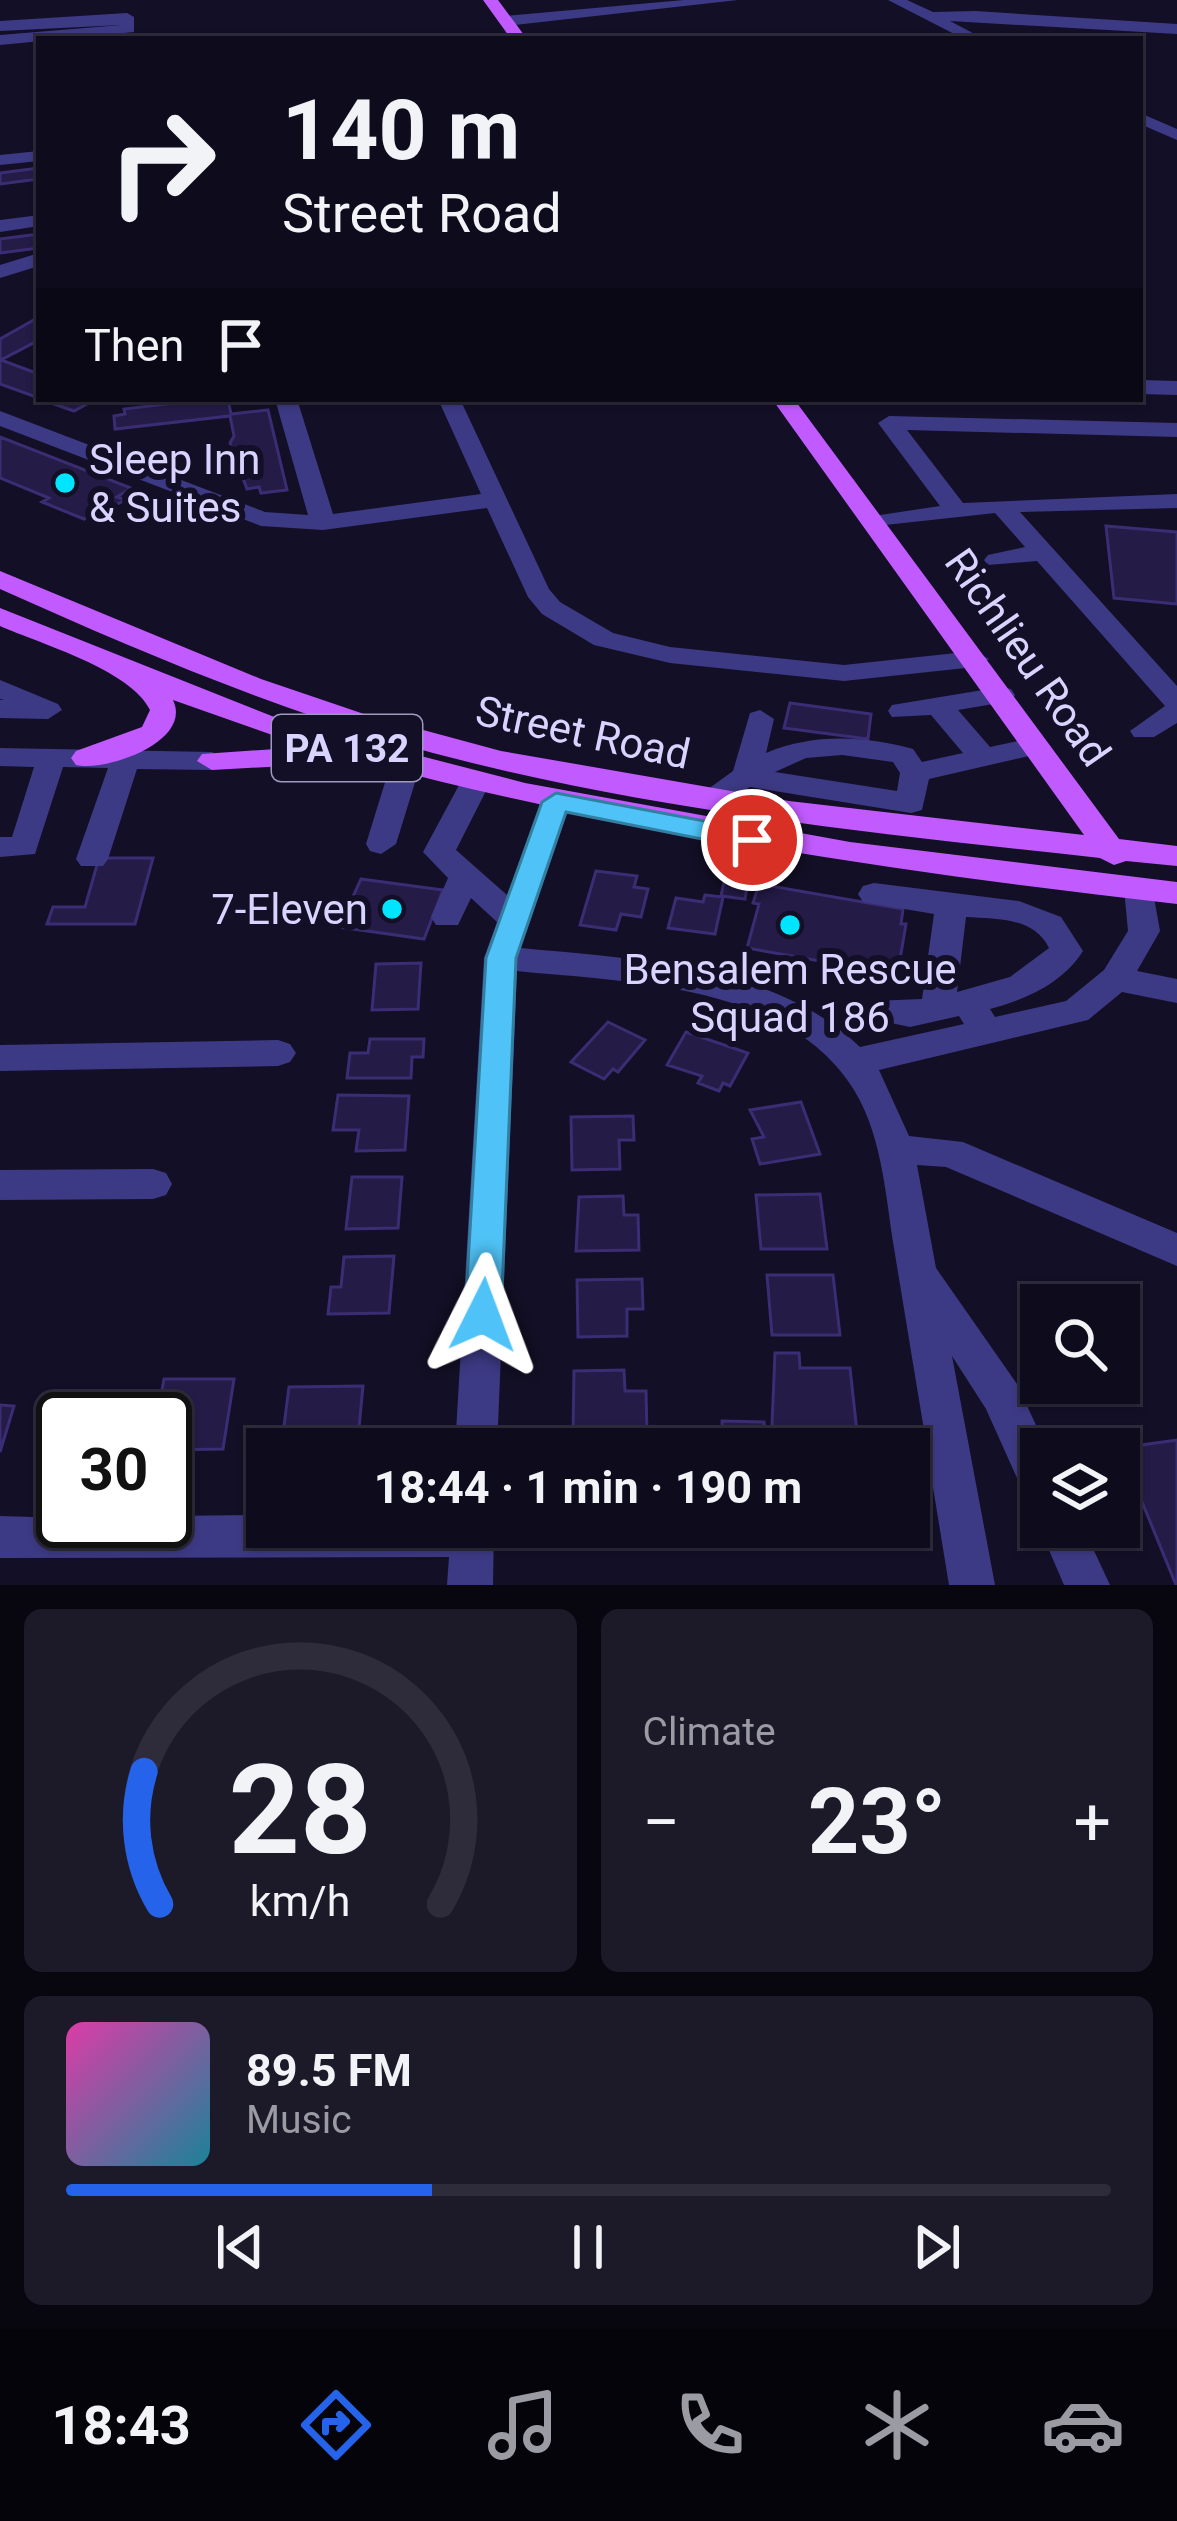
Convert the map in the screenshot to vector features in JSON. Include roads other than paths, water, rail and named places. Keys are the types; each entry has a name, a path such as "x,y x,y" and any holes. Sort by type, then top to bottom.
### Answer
{"main road":[{"path":"490,0 517,36"},
{"name":"Richlieu Road","path":"792,405 1140,889"},
{"name":"Street Road","path":"0,579 222,674 354,721 567,775 708,800 911,801 1109,848 1177,856"},
{"name":"Street Road","path":"0,616 124,670 310,738 556,802 752,840 1177,893"},
{"path":"86,758 142,741 158,730 164,717 161,702 124,670"},
{"path":"212,760 332,754 396,760"}],"street":[{"path":"506,21 731,0"},
{"path":"895,0 970,36"},
{"path":"931,17 975,15 1177,29"},
{"path":"0,26 127,17 129,29 47,36"},
{"path":"0,40 36,37"},
{"path":"1143,119 1177,135"},
{"path":"0,143 36,140"},
{"path":"0,160 36,157"},
{"path":"0,226 32,222"},
{"path":"0,272 36,260"},
{"path":"1143,387 1177,388"},
{"path":"287,402 323,523"},
{"path":"450,402 537,591 551,608 616,643 670,655 844,673 975,659"},
{"path":"0,418 247,516 323,523 492,500"},
{"path":"957,511 889,424 1177,430"},
{"path":"883,531 1085,502 1177,501"},
{"path":"883,531 957,511 1007,512 1177,707 1144,731"},
{"path":"997,560 1042,552"},
{"path":"0,688 48,710 0,709"},
{"path":"902,711 1001,695"},
{"path":"940,706 983,758"},
{"path":"746,776 760,719"},
{"path":"708,800 797,747 847,744 902,754 911,801"},
{"path":"746,776 911,801 983,758 1036,746"},
{"path":"0,757 212,760"},
{"path":"0,848 24,847 51,758"},
{"path":"92,859 126,759"},
{"path":"381,844 396,760"},
{"path":"476,781 440,852 512,917"},
{"path":"477,1428 501,958 556,802"},
{"path":"447,917 465,875"},
{"path":"854,1062 1076,1011 1116,980 1144,932 1140,889"},
{"path":"874,894 1037,916 1055,927 1066,951 1028,986 910,1014 884,1010"},
{"path":"951,905 953,1005"},
{"path":"501,958 632,971 745,994 806,1024 854,1062 878,1097 896,1150 918,1270 929,1428"},
{"path":"1116,980 1177,992"},
{"path":"953,1005 988,1033"},
{"path":"0,1058 278,1053"},
{"path":"896,1150 950,1152 1177,1250"},
{"path":"0,1185 153,1184"},
{"path":"918,1270 1002,1397 1020,1437"},
{"path":"930,1449 972,1585"},
{"path":"0,1537 246,1534"},
{"path":"470,1585 471,1548"},
{"path":"1070,1548 1087,1585"}],"place":[{"name":"Sleep Inn & Suites","path":"65,483"},
{"name":"7-Eleven","path":"392,909"},
{"name":"Bensalem Rescue Squad 186","path":"790,925"}]}
